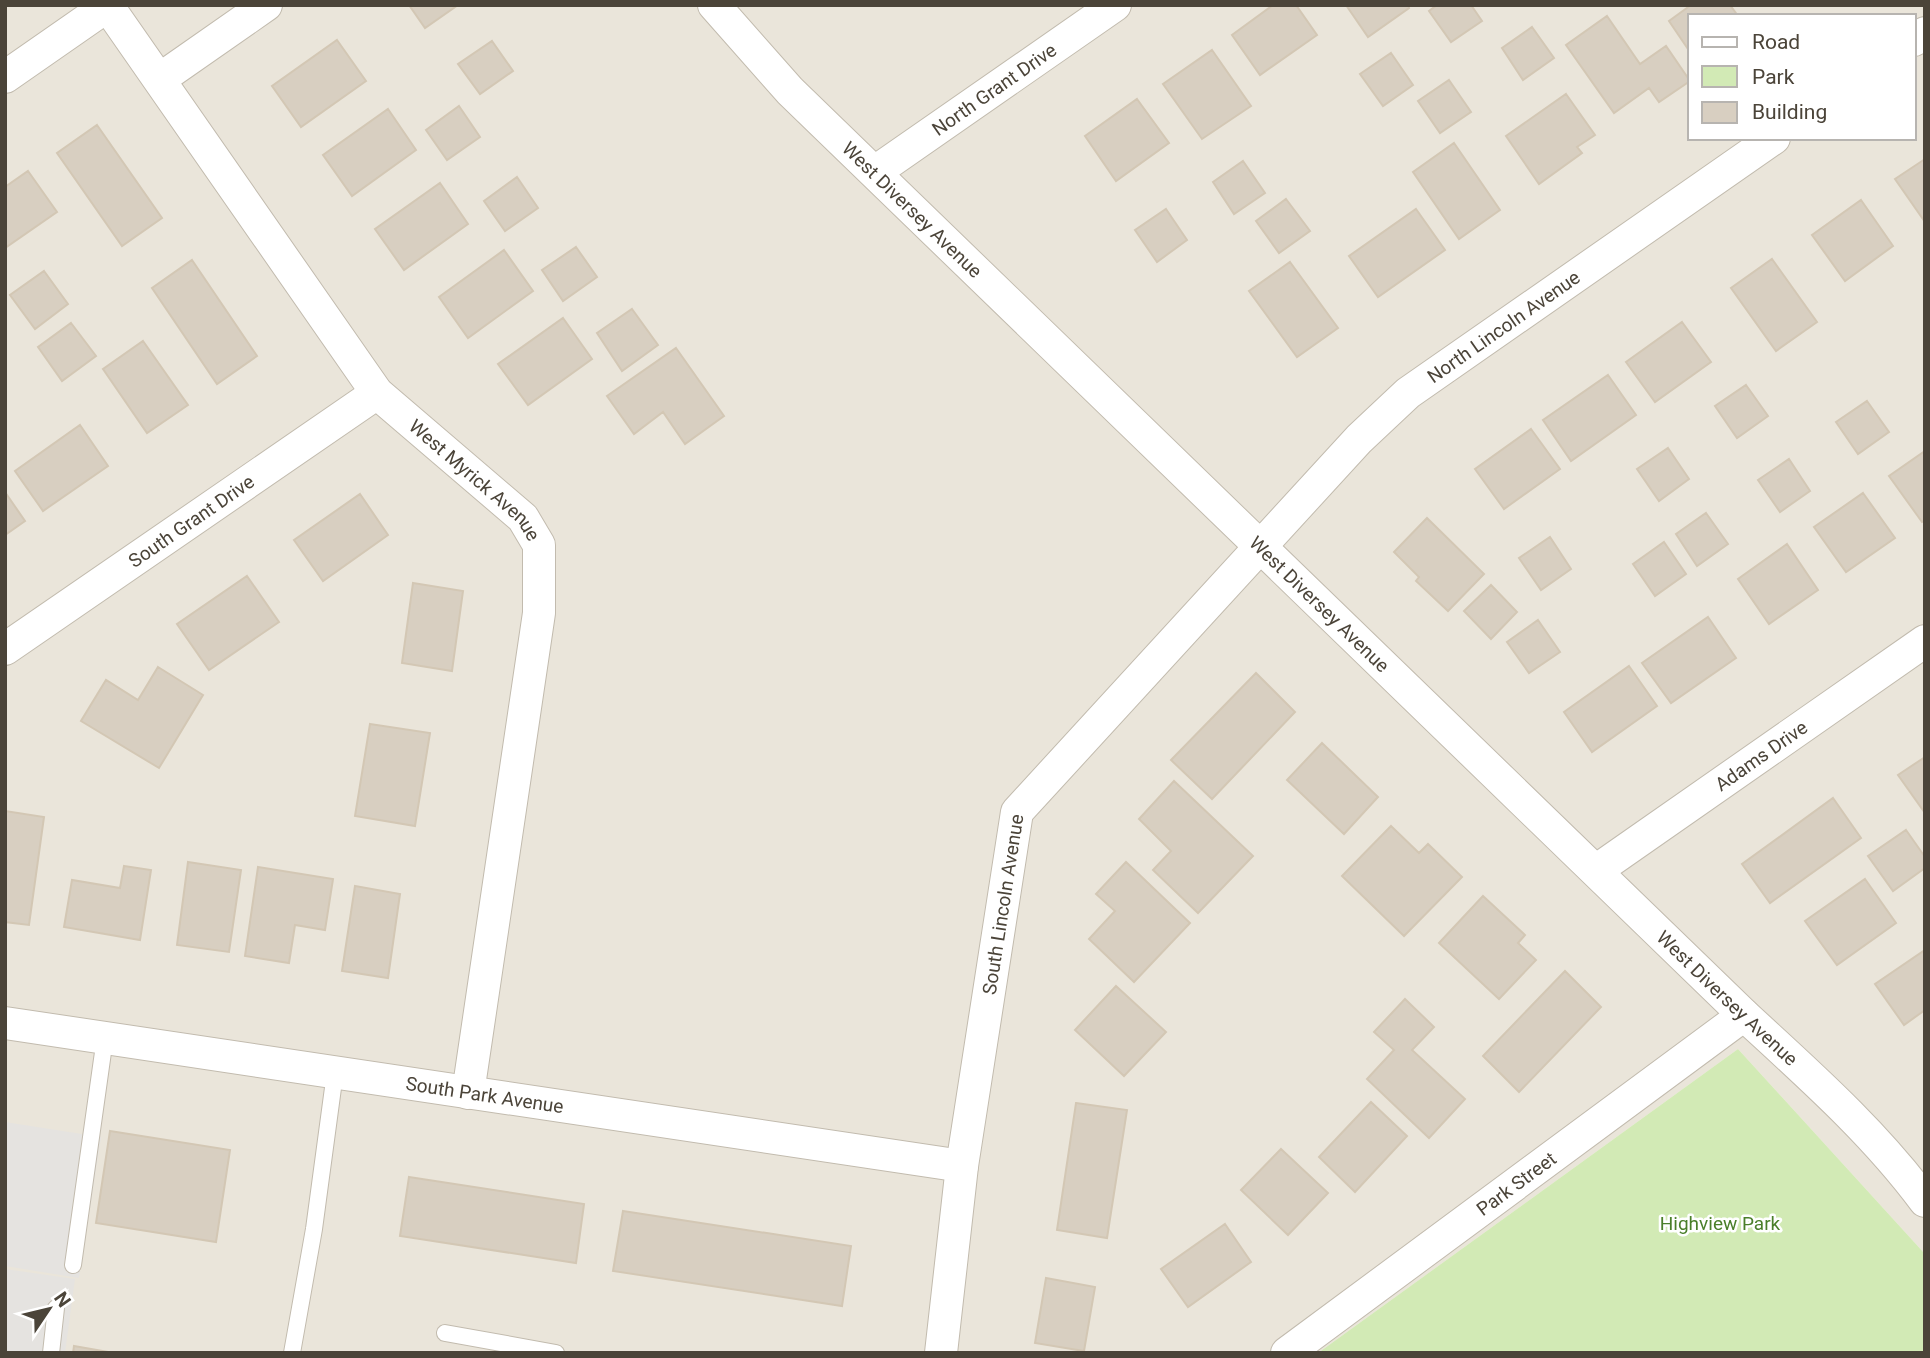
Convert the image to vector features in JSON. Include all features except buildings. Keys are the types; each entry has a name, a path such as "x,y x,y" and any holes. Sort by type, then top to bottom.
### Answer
{"street":[{"path":"5,77 107,5"},
{"name":"West Myrick Avenue","path":"107,5 377,393 523,519 539,545 539,613 468,1093"},
{"path":"160,79 266,5"},
{"name":"West Diversey Avenue","path":"714,5 790,92 1744,1015 1835,1099 1880,1144 1925,1201"},
{"name":"North Grant Drive","path":"875,172 1115,5"},
{"name":"North Lincoln Avenue","path":"1261,547 1359,439 1408,393 1771,140"},
{"name":"South Grant Drive","path":"5,649 377,393"},
{"name":"South Lincoln Avenue","path":"941,1353 962,1166 1017,812 1261,547"},
{"name":"Adams Drive","path":"1597,870 1925,640"},
{"name":"Park Street","path":"1287,1353 1744,1015"},
{"name":"South Park Avenue","path":"5,1023 962,1166"}],"lane":[{"path":"73,1265 105,1038"},
{"path":"292,1353 314,1229 335,1073"},
{"path":"51,1353 56,1308"},
{"path":"445,1333 556,1353"}],"shaded area":[{"path":"5,5 1925,5 1925,1254 1738,1049 1318,1353 5,1353"},
{"path":"5,1122 101,1137 79,1278 5,1266"},
{"path":"5,1269 75,1279 65,1353 5,1353"}],"green space":[{"name":"Highview Park","path":"1738,1049 1925,1254 1925,1353 1318,1353"}]}
